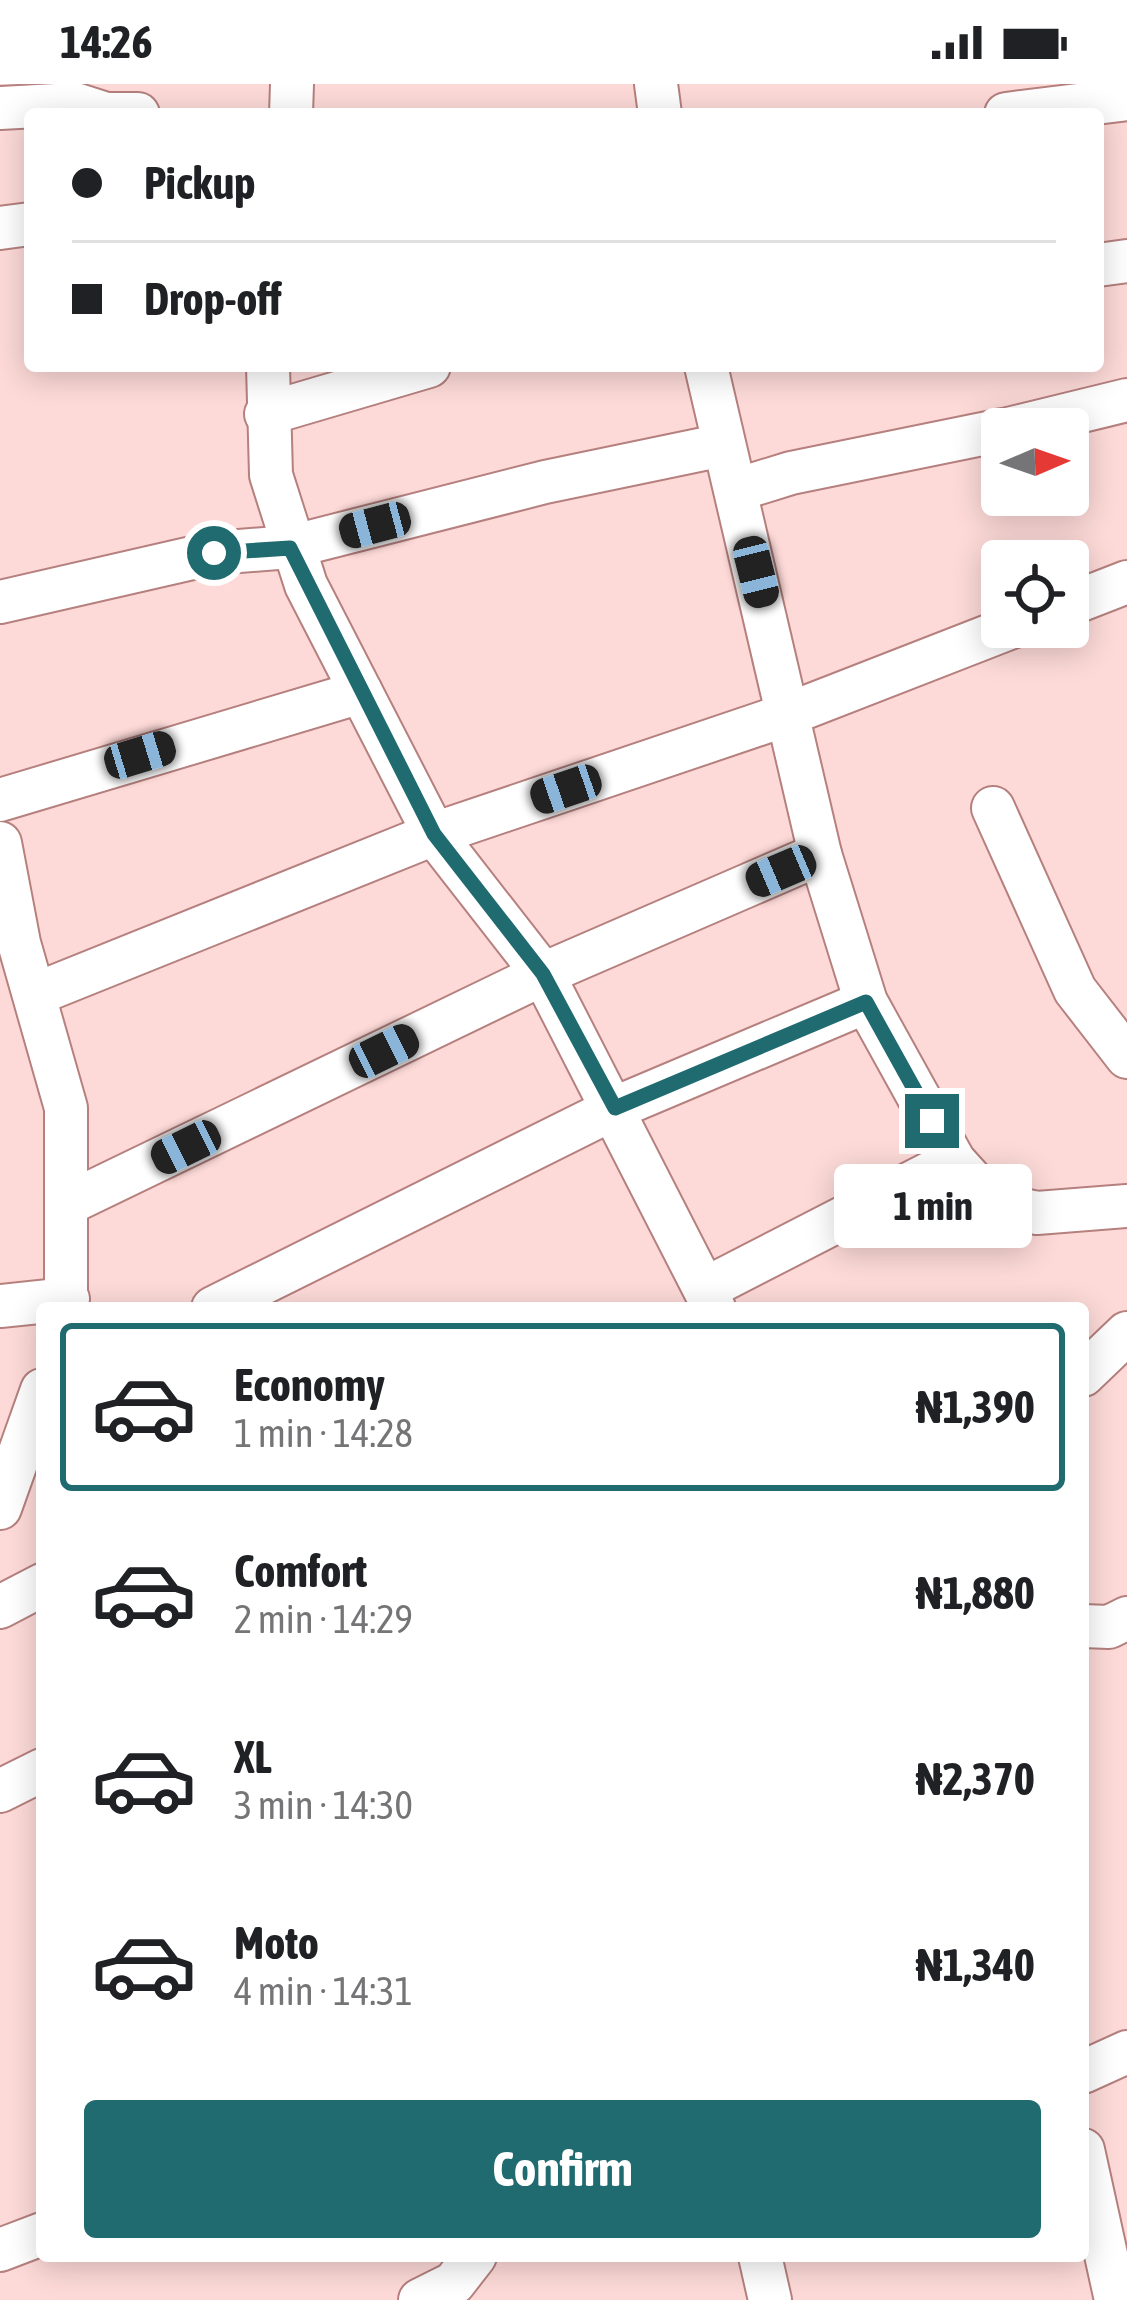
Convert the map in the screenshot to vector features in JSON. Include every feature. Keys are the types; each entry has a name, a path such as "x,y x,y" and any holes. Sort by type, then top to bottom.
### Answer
{"street":[{"path":"1054,108 1127,99"},
{"path":"0,108 76,104 88,108"},
{"path":"268,372 272,475 290,548 434,834 543,974 615,1108 653,1197 710,1298 954,1161"},
{"path":"266,414 409,372"},
{"path":"707,372 820,854 866,1002 954,1161 992,1203 1037,1213 1127,1205"},
{"path":"1089,409 1127,400"},
{"path":"736,490 790,473 981,435"},
{"path":"0,602 214,553 290,548 545,482 723,445"},
{"path":"1089,597 1127,582"},
{"path":"36,994 434,834 785,715 981,639"},
{"path":"0,800 361,692"},
{"path":"993,808 1075,990 1127,1058"},
{"path":"0,843 19,943 66,1108 67,1302"},
{"path":"67,1204 543,974 820,854"},
{"path":"225,1302 615,1108 866,1002"},
{"path":"0,1306 36,1305"},
{"path":"1089,1370 1127,1333"},
{"path":"0,1508 36,1409"},
{"path":"0,1606 36,1588"},
{"path":"1089,1628 1127,1618"},
{"path":"0,1791 36,1773"},
{"path":"1089,2069 1127,2052"},
{"path":"1089,2177 1116,2300"},
{"path":"0,2250 36,2236"},
{"path":"761,2262 770,2300"}],"route":[{"path":"214,553 290,548 434,834 543,974 615,1108 866,1002 932,1121"}]}
